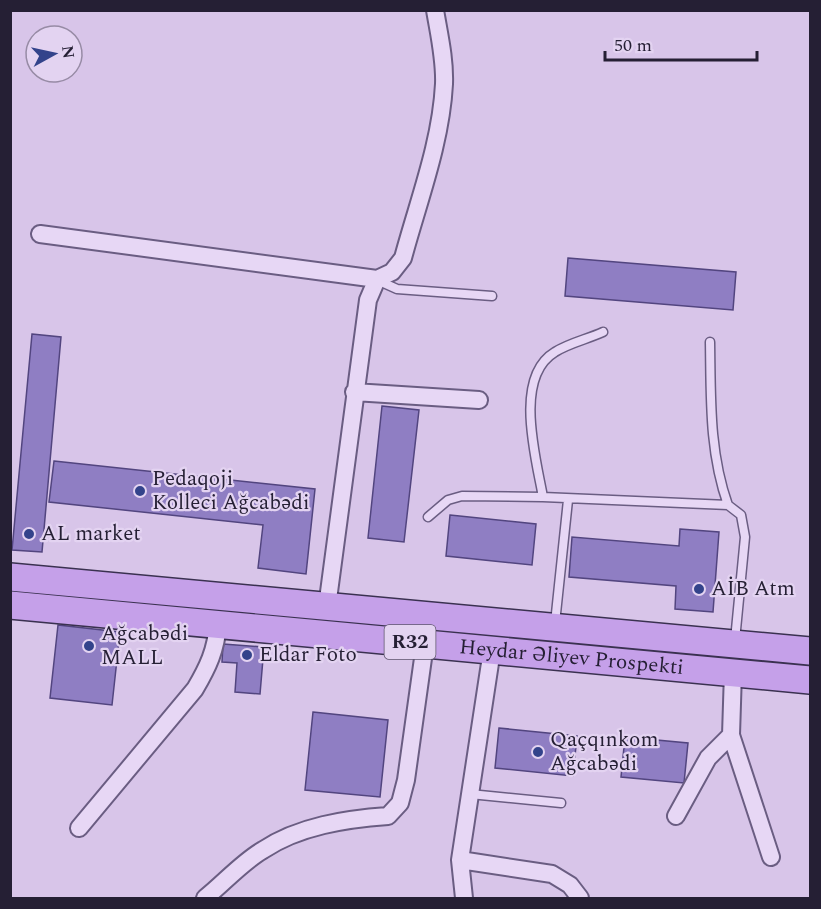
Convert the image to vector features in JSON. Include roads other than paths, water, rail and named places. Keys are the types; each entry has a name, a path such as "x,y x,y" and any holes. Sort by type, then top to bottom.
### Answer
{"main road":[{"name":"R32","path":"10,577 810,651"},
{"name":"Heydar Əliyev Prospekti","path":"10,605 810,680"}],"street":[{"path":"40,234 377,279 392,272 403,258 432,154 444,83 441,42 435,10"},
{"path":"327,607 368,300 377,279"},
{"path":"354,392 479,400"},
{"path":"79,828 195,689 210,664 216,646 218,624"},
{"path":"205,898 262,849 313,828 356,818 388,816 400,803 406,780 425,644"},
{"path":"464,898 460,860 492,650"},
{"path":"733,672 731,735 771,857"},
{"path":"676,816 708,758 731,735"},
{"path":"460,860 552,874 570,885 580,898"}],"lane":[{"path":"377,279 397,289 492,296"},
{"path":"543,496 531,428 532,394 538,369 554,352 603,332"},
{"path":"710,342 712,440 718,477 728,505 741,516 745,537 735,644"},
{"path":"428,517 448,500 462,496 543,496 568,500 728,505"},
{"path":"555,626 568,500"},
{"path":"470,794 561,803"}],"place":[{"name":"Pedaqoji Kolleci Ağcabədi","path":"140,491"},
{"name":"AL market","path":"29,534"},
{"name":"AİB Atm","path":"699,589"},
{"name":"Ağcabədi MALL","path":"89,646"},
{"name":"Eldar Foto","path":"247,655"},
{"name":"Qaçqınkom Ağcabədi","path":"538,752"}]}
